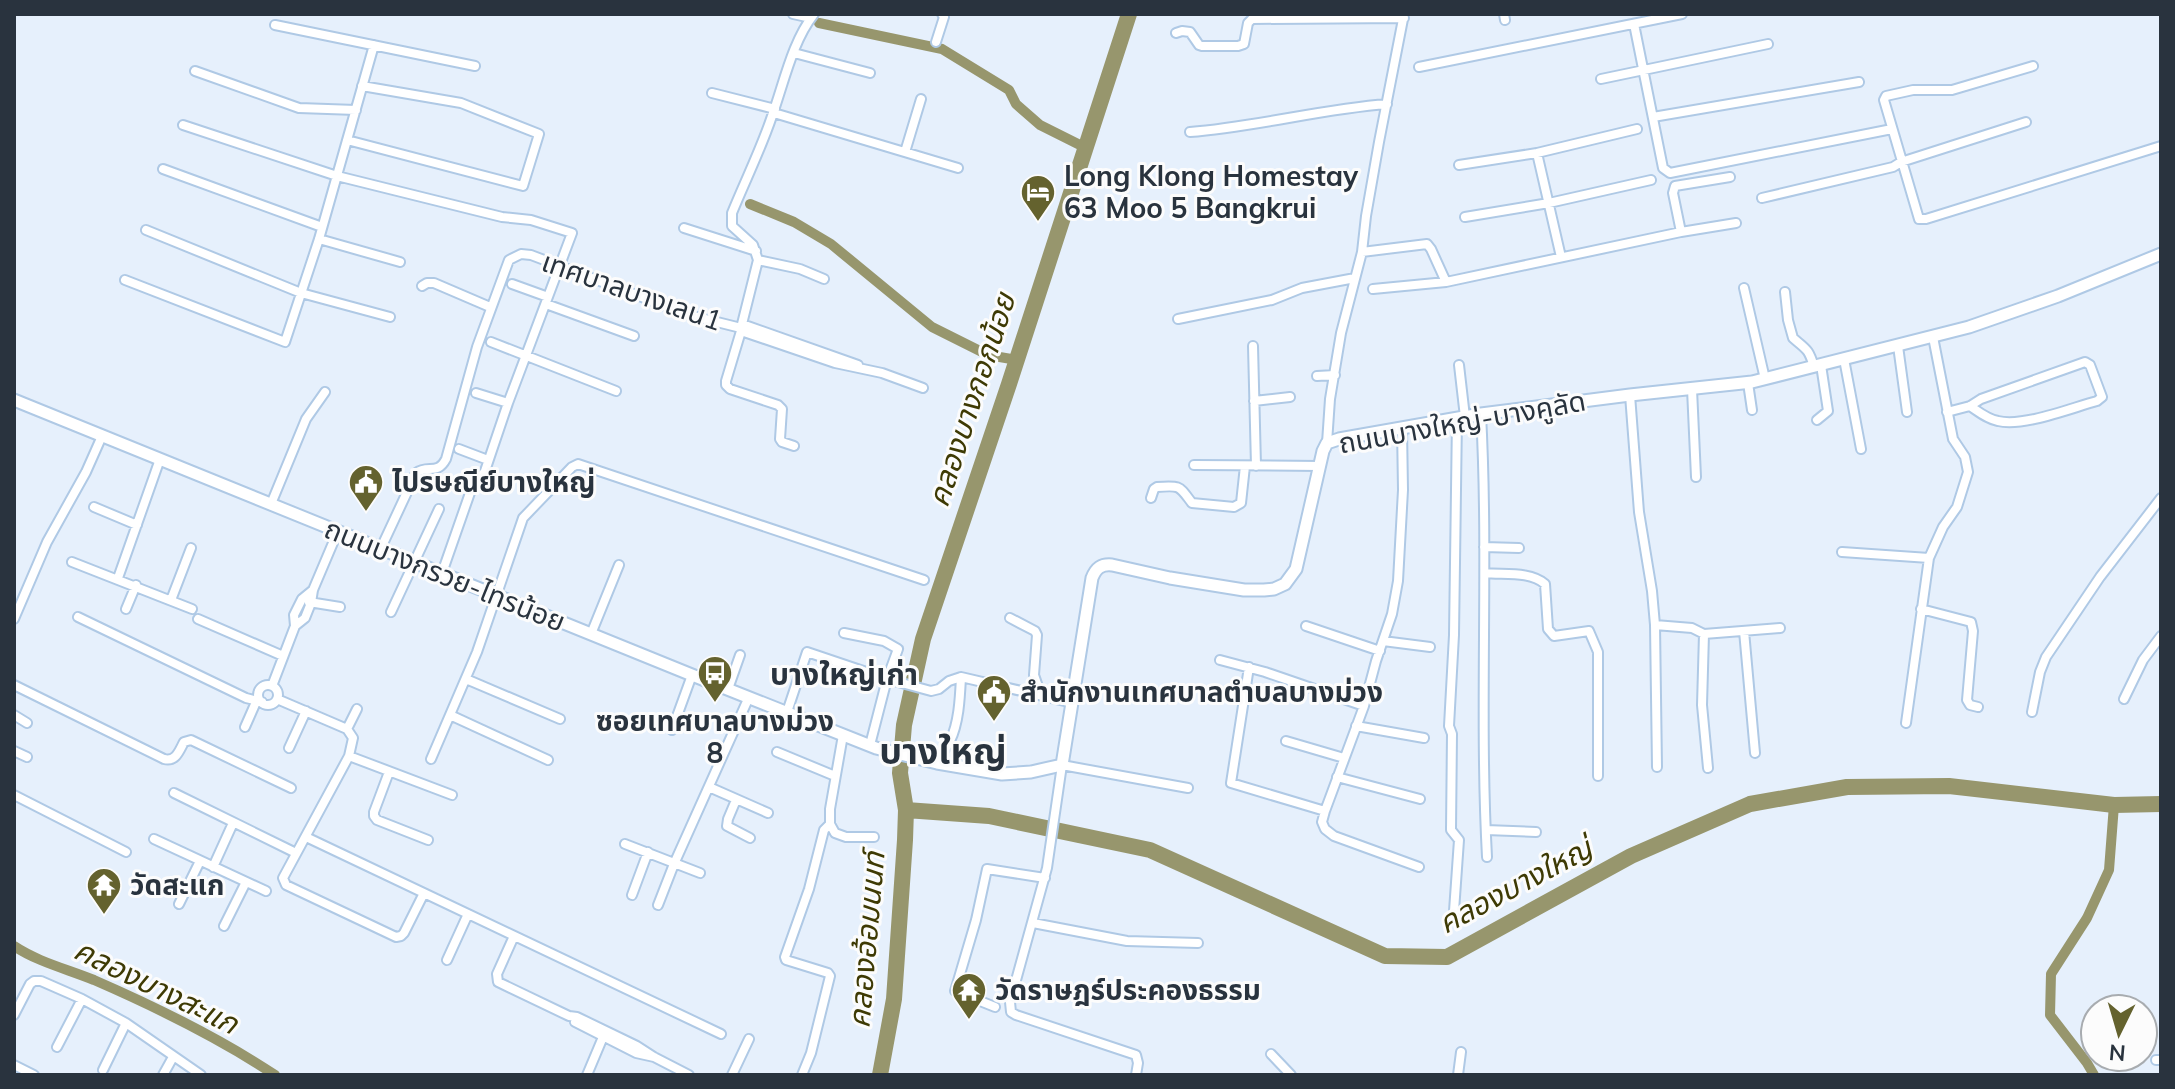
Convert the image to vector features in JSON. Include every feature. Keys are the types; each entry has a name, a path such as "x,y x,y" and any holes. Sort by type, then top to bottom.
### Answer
{"street":[{"path":"758,256 749,241 734,229 732,213 794,53 811,18 793,14"},
{"path":"936,42 944,17 942,14"},
{"path":"1419,67 1682,14"},
{"path":"1176,33 1190,32 1202,46 1238,46 1244,44 1248,23 1252,19 1404,16 1362,252 1341,333 1326,427 1327,443"},
{"path":"1634,24 1663,168 1670,173 1892,129"},
{"path":"275,25 475,66"},
{"path":"1601,79 1768,44"},
{"path":"125,280 285,342 319,239 374,45"},
{"path":"794,53 870,73"},
{"path":"2033,66 1952,90 1913,90 1890,94 1884,100 1919,219 2161,146"},
{"path":"195,71 299,108 356,110"},
{"path":"1653,117 1859,82"},
{"path":"347,140 523,186 539,134 461,103 362,86"},
{"path":"712,93 958,168"},
{"path":"905,152 921,99"},
{"path":"1190,132 1387,104"},
{"path":"1762,198 1893,167 2026,122"},
{"path":"183,125 337,176 502,217 531,220 572,233 485,471 471,490 442,573"},
{"path":"1459,165 1537,153 1637,129"},
{"path":"1537,153 1561,257"},
{"path":"163,169 322,227"},
{"path":"1681,232 1673,193 1675,186 1730,177"},
{"path":"1465,217 1549,203 1651,180"},
{"path":"1373,289 1446,282 1736,223"},
{"path":"684,228 824,279"},
{"path":"146,230 301,293 390,317"},
{"path":"319,239 400,262"},
{"path":"1362,252 1427,244 1446,282"},
{"name":"เทศบาลบางเลน1","path":"381,548 416,473 437,469 446,459 477,347 509,260 521,254 531,255 689,315 741,328 758,256"},
{"name":"ถนนบางใหญ่-บางคูลัด","path":"1062,765 1092,578 1098,568 1106,564 1170,578 1254,590 1274,589 1285,584 1296,569 1327,443 1481,414 1748,383 1969,327 2058,296 2161,254"},
{"path":"1178,319 1272,300 1302,288 1355,278"},
{"path":"422,286 434,283 490,307"},
{"path":"512,284 634,336"},
{"path":"1744,288 1765,379"},
{"path":"1785,292 1793,338 1806,347 1817,366 1828,411 1817,420"},
{"path":"794,446 780,439 782,409 778,405 726,385 741,328 835,363 882,373 923,388"},
{"path":"1906,723 1929,558 1943,527 1957,507 1968,472 1965,457 1953,439 1933,337"},
{"path":"491,342 616,391"},
{"path":"1253,346 1256,466"},
{"path":"1898,346 1907,412"},
{"path":"1844,359 1861,449"},
{"path":"1947,412 2085,362 2090,365 2102,397 2036,419 2003,422 1988,418 1970,406"},
{"path":"1454,911 1459,840 1451,830 1452,734 1449,726 1461,418 1459,365"},
{"path":"1317,376 1335,375"},
{"path":"1748,383 1752,410"},
{"path":"1692,389 1696,477"},
{"path":"271,504 306,419 325,392"},
{"path":"476,393 508,403"},
{"path":"1630,395 1639,512 1655,625 1657,767"},
{"path":"1254,401 1290,397"},
{"name":"ถนนบางกรวย-ไทรน้อย","path":"14,400 873,747"},
{"path":"1481,414 1485,573 1483,792 1487,857"},
{"path":"1402,428 1403,490 1398,581 1392,614 1364,706 1322,822 1334,836 1419,867"},
{"path":"14,619 47,542 102,436"},
{"path":"459,449 488,460"},
{"path":"118,578 160,459"},
{"path":"431,759 466,679 523,518 578,464 924,580"},
{"path":"1194,465 1320,466"},
{"path":"1151,498 1157,487 1179,487 1192,503 1234,507 1241,503 1245,466"},
{"path":"2032,712 2046,657 2100,577 2161,498"},
{"path":"94,507 137,525"},
{"path":"391,612 439,509"},
{"path":"272,686 295,626 305,618 307,601 338,531"},
{"path":"1484,547 1519,548"},
{"path":"171,600 191,548"},
{"path":"1842,552 1929,558"},
{"path":"72,562 192,609"},
{"path":"591,634 619,565"},
{"path":"1485,573 1530,576 1542,581 1545,584 1550,633 1554,636 1589,631 1592,635 1598,652 1598,776"},
{"path":"126,609 136,585"},
{"path":"307,601 340,607"},
{"path":"1921,609 1971,622 1973,631 1967,700 1970,705 1978,707"},
{"path":"78,617 259,702 272,703 277,699"},
{"path":"1010,618 1037,635 1034,675 1041,695"},
{"path":"198,619 283,656"},
{"path":"1655,625 1692,628 1704,634 1780,628"},
{"path":"1306,626 1380,651"},
{"path":"1744,631 1755,753"},
{"path":"844,633 884,641 898,649 873,747 937,763 1002,774 1062,765 1188,788"},
{"path":"1704,634 1702,705 1708,768"},
{"path":"2124,699 2143,660 2161,636"},
{"path":"1383,641 1430,647"},
{"path":"787,712 807,652 931,691 961,677 1073,703"},
{"path":"728,689 740,655"},
{"path":"1220,660 1364,706"},
{"path":"1249,667 1230,781 1233,785 1325,811"},
{"path":"672,730 692,675"},
{"path":"937,763 954,730 961,677"},
{"path":"466,679 560,719"},
{"path":"14,685 164,759 174,759 184,742 191,740 291,788"},
{"path":"245,727 259,702 261,688 272,686 277,691 277,699"},
{"path":"658,905 749,697"},
{"path":"277,699 347,729 353,738 349,756 283,878 286,885 396,937 404,933 424,893"},
{"path":"347,729 357,709"},
{"path":"289,748 306,711"},
{"path":"14,715 27,723"},
{"path":"450,715 548,760"},
{"path":"1356,726 1424,738"},
{"path":"843,735 830,824 835,833 846,837 874,837"},
{"path":"1286,741 1344,758"},
{"path":"14,751 27,757"},
{"path":"777,752 835,776"},
{"path":"349,756 452,795"},
{"path":"1062,765 1045,878 1010,1002 1011,1012 1132,1053 1138,1058 1136,1075"},
{"path":"389,772 374,816 377,820 428,840"},
{"path":"1337,777 1420,799"},
{"path":"709,787 768,813"},
{"path":"174,793 296,853"},
{"path":"14,795 126,852"},
{"path":"736,800 727,826 750,838"},
{"path":"213,867 233,823"},
{"path":"802,1075 811,1053 830,976 785,957 809,889 824,830 830,824"},
{"path":"1486,830 1536,832"},
{"path":"306,837 721,1034"},
{"path":"154,839 266,891"},
{"path":"625,844 700,873"},
{"path":"632,895 648,852"},
{"path":"179,904 200,861"},
{"path":"995,1007 955,991 987,869 1045,878"},
{"path":"224,926 246,882"},
{"path":"447,960 468,914"},
{"path":"1033,923 1127,941 1198,943"},
{"path":"514,936 497,974 498,982 637,1046 689,1075"},
{"path":"14,1015 30,984 41,981 126,1023 201,1075"},
{"path":"57,1047 82,999"},
{"path":"569,1016 603,1037 644,1056 654,1057"},
{"path":"103,1070 126,1023"},
{"path":"587,1075 603,1037"},
{"path":"732,1075 749,1039"},
{"path":"1458,1075 1461,1052"},
{"path":"1271,1054 1291,1075"},
{"path":"163,1075 173,1057"},
{"path":"14,1065 34,1075"}],"waterway":[{"name":"คลองบางกอกน้อย","path":"880,1075 894,999 905,840 906,810 900,773 904,725 923,639 1129,14"},
{"path":"819,23 942,49 1009,90 1016,104 1040,125 1086,148"},
{"path":"750,204 794,222 831,244 932,327 988,355 1017,360"},
{"name":"คลองบางใหญ่","path":"906,810 989,816 1150,850 1385,956 1447,957 1631,856 1750,804 1847,787 1949,786 2114,805 2161,804"},
{"path":"2094,1075 2050,1015 2051,974 2087,918 2109,870 2114,805"},
{"name":"คลองบางสะแก","path":"14,946 163,1012 209,1035 275,1075"}],"place":[{"name":"Long Klong Homestay 63 Moo 5 Bangkrui","path":"1038,223"},
{"name":"ไปรษณีย์บางใหญ่","path":"366,513"},
{"name":"ซอยเทศบาลบางม่วง 8","path":"715,704"},
{"name":"สํานักงานเทศบาลตําบลบางม่วง","path":"994,723"},
{"name":"วัดสะแก","path":"104,916"},
{"name":"วัดราษฎร์ประคองธรรม","path":"969,1021"}],"district":[{"name":"บางใหญ่เก่า","path":"844,675"},
{"name":"บางใหญ่","path":"943,751"}],"water label":[{"name":"คลองอ้อมนนท์","path":"867,940"}]}
